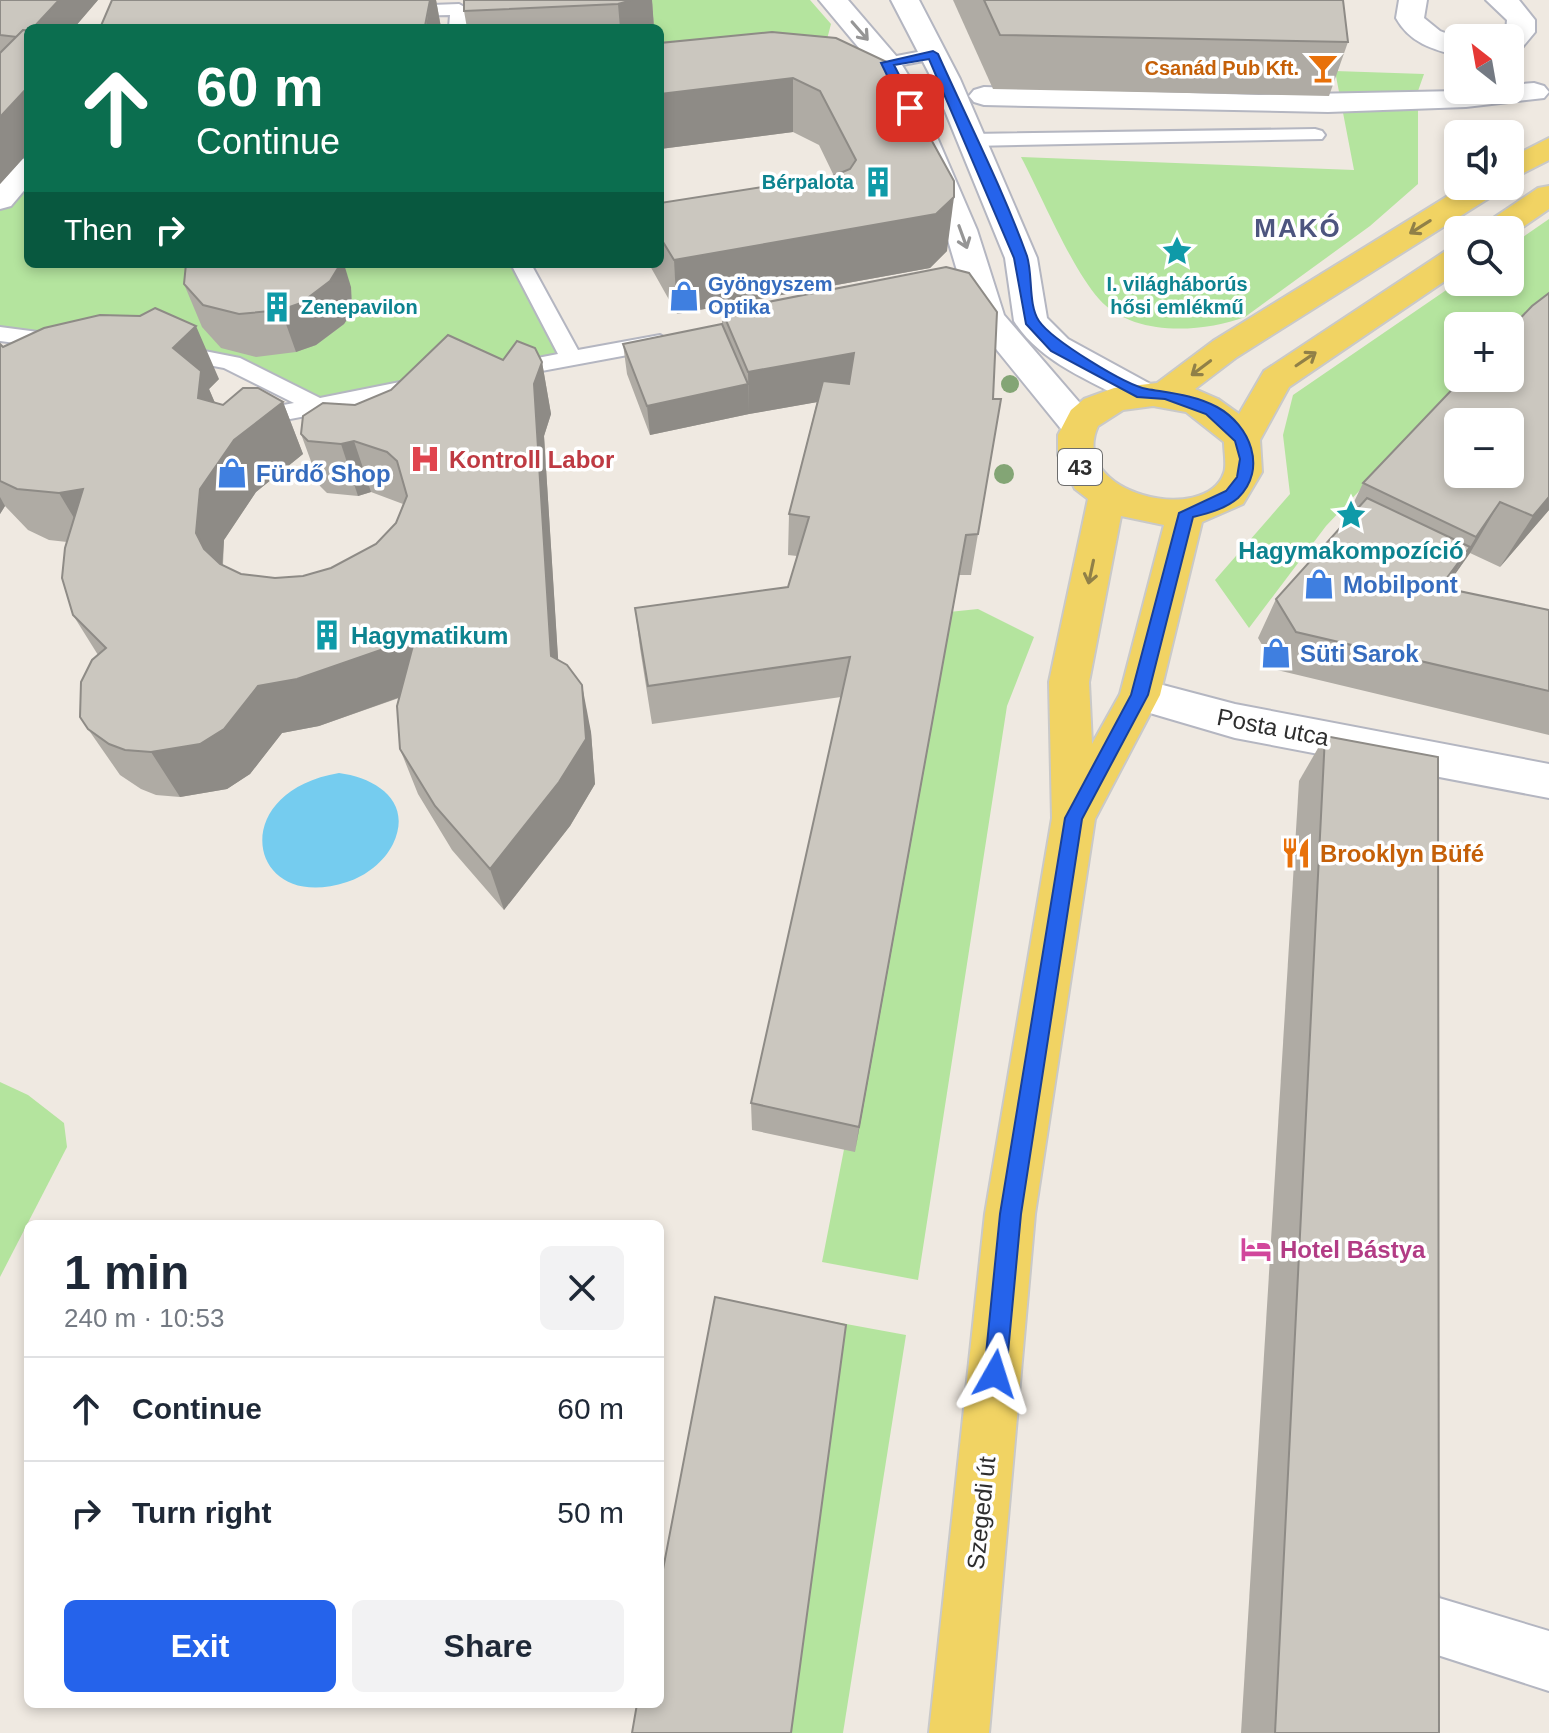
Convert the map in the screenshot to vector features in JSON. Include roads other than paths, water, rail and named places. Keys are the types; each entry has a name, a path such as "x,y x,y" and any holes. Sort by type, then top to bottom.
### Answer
{"main road":[{"path":"833,0 887,63 919,130 968,282 988,318 1079,426"},
{"path":"905,0 933,54 1021,258 1031,321 1056,347 1154,394 1212,410 1230,424 1242,440 1276,379 1444,266"},
{"path":"1413,0 1409,17 1415,27 1444,43"},
{"path":"1510,8 1549,10"},
{"path":"854,67 887,63"},
{"path":"1524,81 1541,101"},
{"path":"984,96 1325,104 1444,96"},
{"path":"1524,162 1549,147"},
{"path":"0,199 24,172"},
{"path":"1518,216 1549,195"},
{"name":"43","path":"1242,440 1247,459 1244,479 1238,487 1212,507 1186,513 1144,510 1107,495 1089,480 1078,462 1074,444 1079,426 1093,410 1115,398 1154,394 1464,200"},
{"name":"43","path":"1074,818 1069,682 1107,495"},
{"name":"43","path":"1074,818 1140,695 1186,513"},
{"name":"Posta utca","path":"1140,695 1235,721 1415,778 1549,781"},
{"name":"Szegedi út","path":"959,1733 1010,1214 1074,818"},
{"path":"1410,1538 1409,1618 1549,1661"}],"lane":[{"path":"379,11 459,9 458,24"},
{"path":"887,63 933,54"},
{"path":"971,140 1315,135"},
{"path":"523,268 571,358"},
{"path":"0,334 88,345"},
{"path":"481,375 679,338"},
{"path":"145,350 202,354 258,370 317,406"},
{"path":"224,424 436,383"}],"water":[{"path":"339,773 366,780 388,795 395,804 398,829 393,844 374,868 347,882 314,888 288,882 271,867 263,847 265,825 278,803 302,784"}],"place":[{"name":"Csanád Pub Kft.","path":"1323,68"},
{"name":"Bérpalota","path":"878,182"},
{"name":"I. világháborús hősi emlékmű","path":"1177,251"},
{"name":"Gyöngyszem Optika","path":"684,296"},
{"name":"Zenepavilon","path":"277,307"},
{"name":"Kontroll Labor","path":"425,459"},
{"name":"Fürdő Shop","path":"232,473"},
{"name":"Hagymakompozíció","path":"1351,515"},
{"name":"Mobilpont","path":"1319,584"},
{"name":"Hagymatikum","path":"327,635"},
{"name":"Süti Sarok","path":"1276,653"},
{"name":"Brooklyn Büfé","path":"1296,853"},
{"name":"Hotel Bástya","path":"1256,1249"}],"district":[{"name":"MAKÓ","path":"1298,228"}]}
